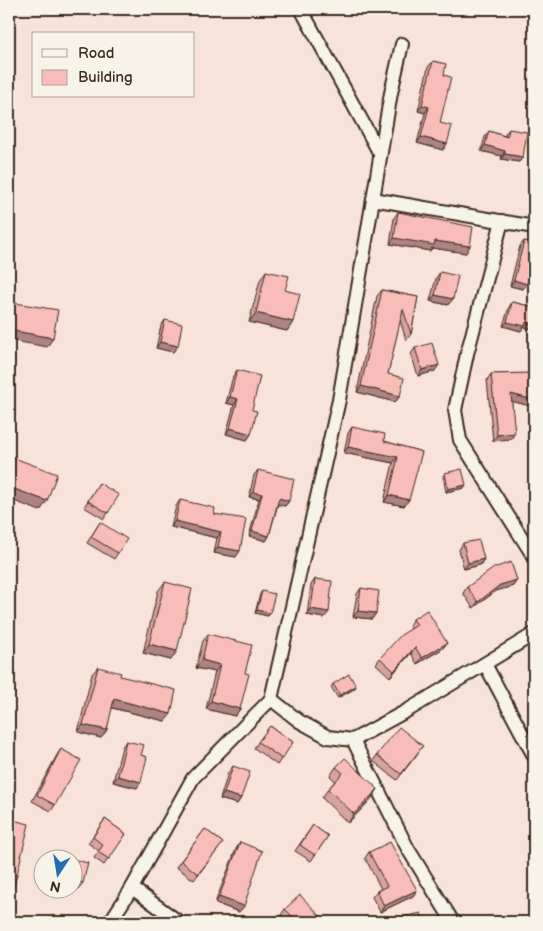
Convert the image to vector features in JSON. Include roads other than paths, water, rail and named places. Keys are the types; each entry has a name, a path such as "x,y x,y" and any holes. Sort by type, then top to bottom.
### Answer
{"street":[{"path":"301,9 380,154"},
{"path":"110,922 132,888 193,778 270,700 339,400 380,154 402,44"},
{"path":"373,199 534,227"},
{"path":"502,220 467,354 455,410 457,429 466,452 534,557"},
{"path":"270,700 299,721 328,737 352,740 402,713 534,634"},
{"path":"485,664 534,756"},
{"path":"352,740 408,849 453,922"},
{"path":"132,888 180,922"}]}
